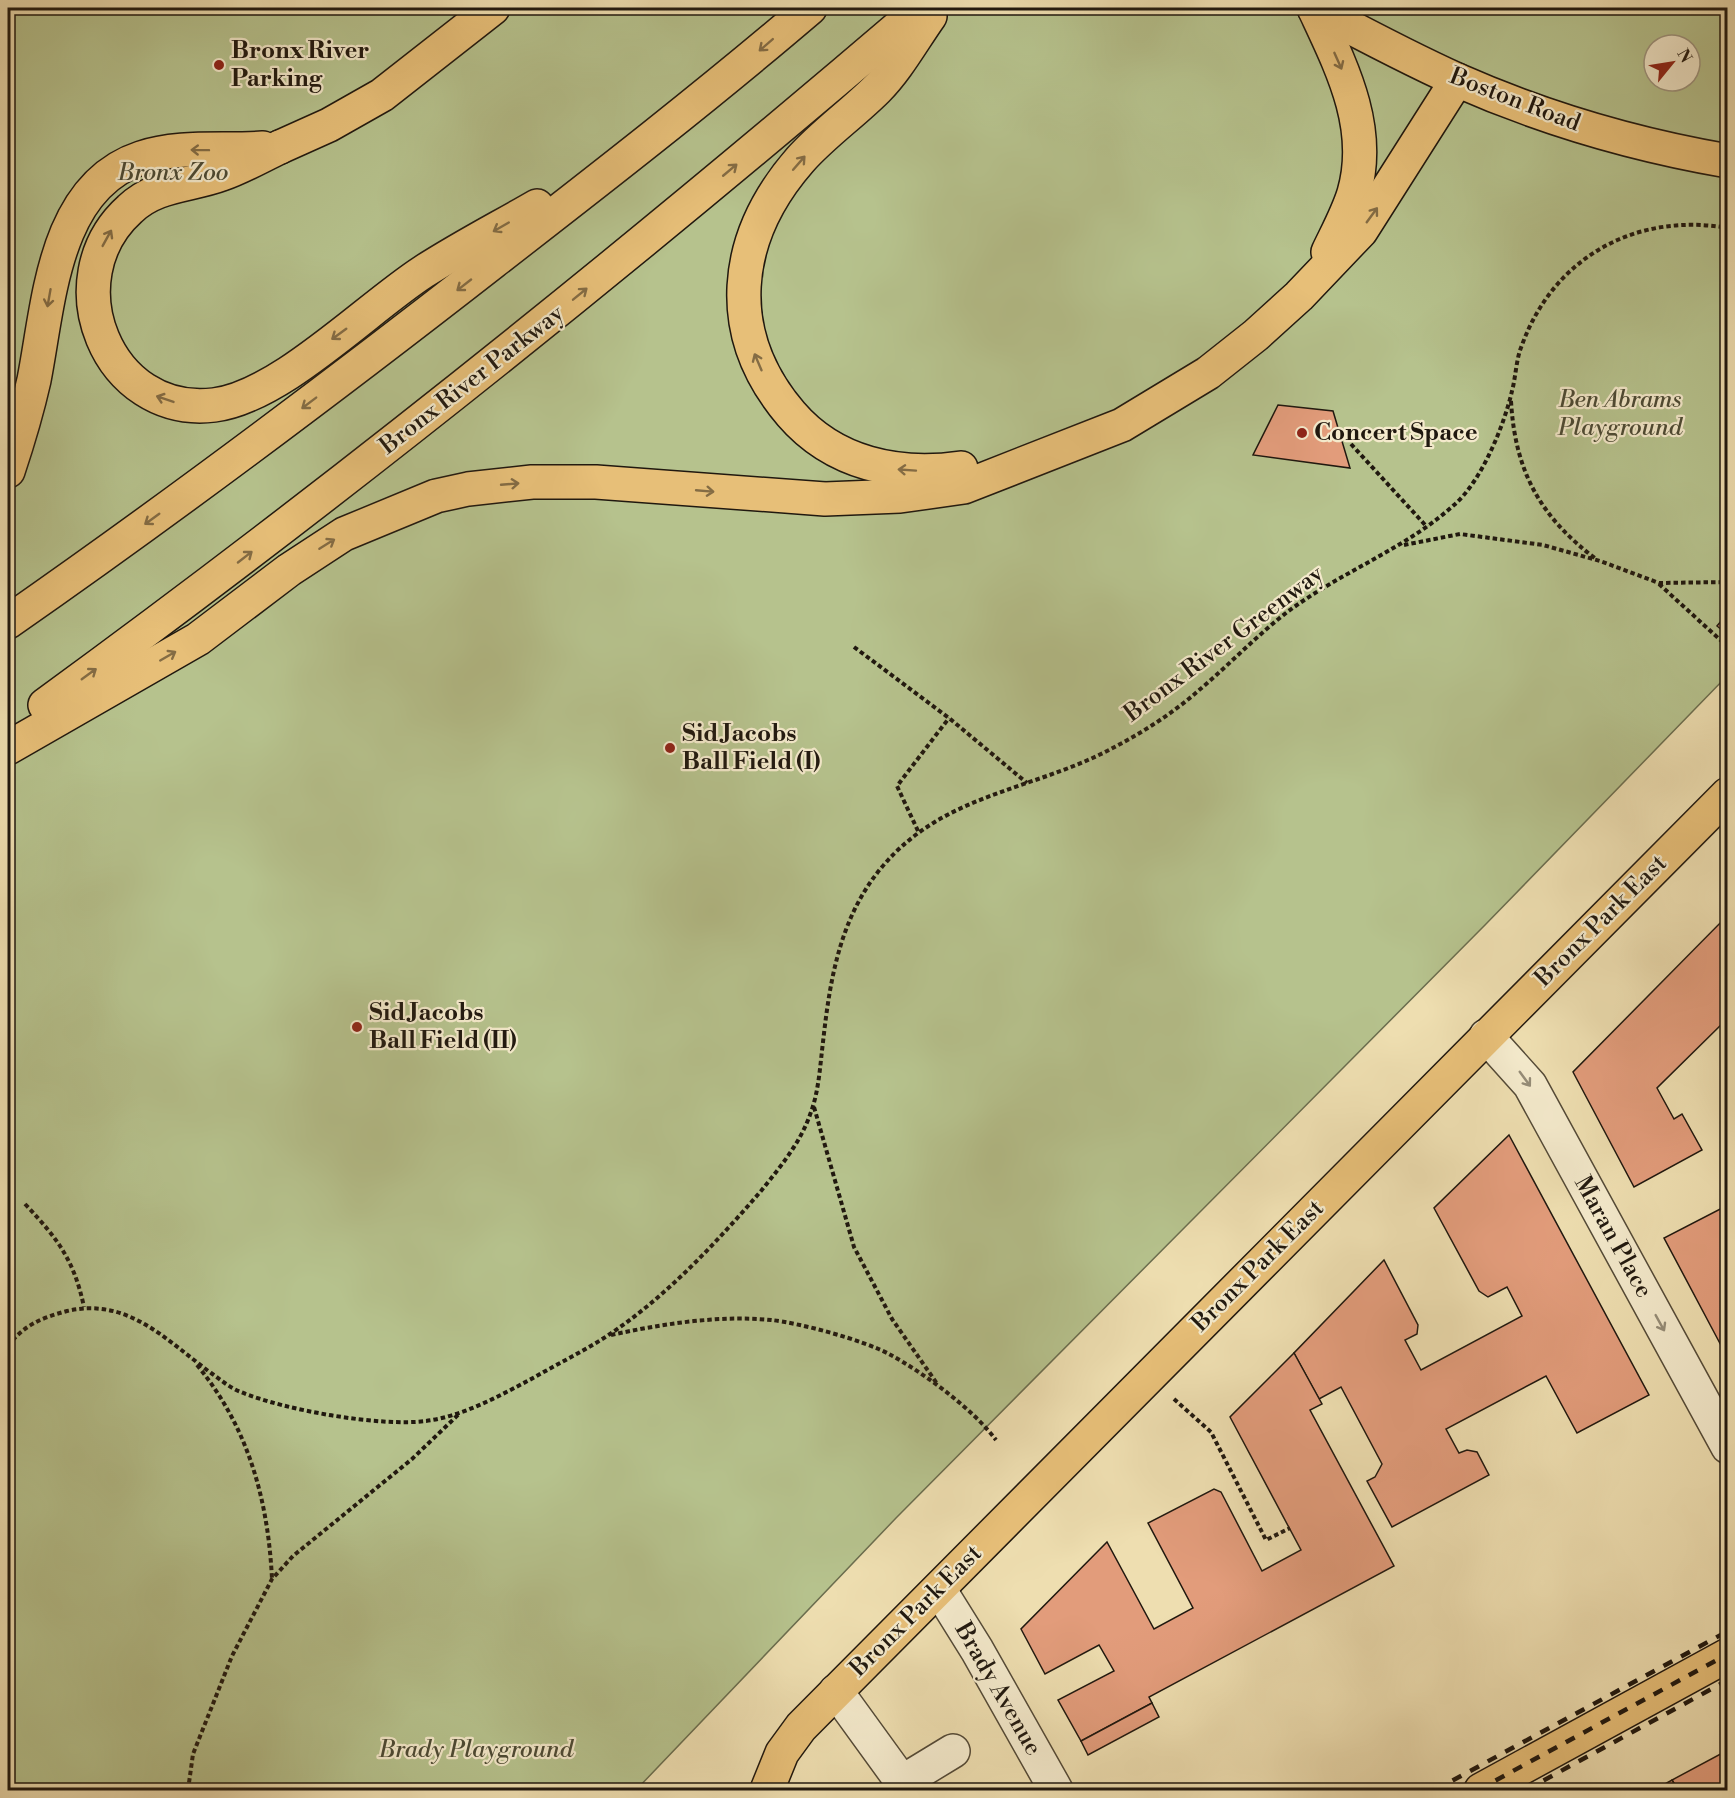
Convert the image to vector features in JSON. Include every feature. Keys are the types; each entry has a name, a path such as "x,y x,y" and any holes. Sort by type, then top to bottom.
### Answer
{"main road":[{"path":"493,8 382,95 329,126 221,175 163,189 146,196 117,222 105,242 93,277 92,299 96,320 113,358 127,376 142,389 159,398 196,406 233,401 270,385 423,272 643,146"},
{"path":"8,622 325,391 643,146 810,8"},
{"name":"Bronx River Parkway","path":"8,733 228,571 530,334 921,8"},
{"path":"936,8 879,88 801,160 760,219 745,265 742,292 744,316 751,343 759,366 771,386 799,423 841,453 864,463 889,469 940,471 1068,448"},
{"path":"1314,8 1348,84 1355,107 1360,152 1353,195 1319,274"},
{"name":"Boston Road","path":"1314,8 1457,80 1564,120 1636,141 1728,161"},
{"path":"8,748 198,639 307,557 344,534 436,496 468,489 532,482 596,482 825,499 900,496 964,487 1122,425 1208,373 1277,317 1361,231 1457,80"},
{"path":"8,471 29,399 58,255 75,216 88,198 104,180 122,166 157,153 177,150 222,151 280,147"},
{"name":"Bronx Park East","path":"767,1791 782,1753 836,1691 1728,794"},
{"path":"1481,1791 1728,1655"}],"street":[{"name":"Maran Place","path":"1486,1036 1530,1085 1728,1447"},
{"name":"Brady Avenue","path":"939,1589 977,1650 1056,1791"},
{"path":"836,1691 902,1786 953,1752"}],"path":[{"name":"Bronx River Greenway","path":"8,1346 21,1329 38,1319 84,1307 114,1310 152,1326 236,1391 322,1412 386,1422 426,1421 461,1413 511,1390 608,1336 675,1281 728,1227 792,1150 802,1134 813,1106 829,988 838,948 851,913 884,864 918,831 952,810 1077,765 1128,739 1193,696 1284,614 1361,565 1403,545 1457,504 1470,488 1491,448 1511,398 1520,349 1538,309 1548,293 1572,269 1598,249 1638,231 1669,224 1697,223 1728,228"},
{"path":"1511,398 1515,440 1532,490 1552,519 1574,542 1599,561"},
{"path":"1351,444 1427,527"},
{"path":"1403,545 1460,534 1543,545 1599,561 1659,583 1728,582"},
{"path":"1659,583 1728,647"},
{"path":"854,647 949,718 1027,783"},
{"path":"918,831 897,786 949,718"},
{"path":"813,1106 854,1247 892,1319 940,1388"},
{"path":"25,1204 63,1248 77,1276 84,1307"},
{"path":"608,1336 661,1324 771,1320 831,1334 888,1354 940,1388 987,1428 996,1440"},
{"path":"193,1360 229,1409 250,1458 270,1533 272,1579"},
{"path":"1147,1376 1211,1432 1266,1540 1290,1528"},
{"path":"188,1791 193,1754 227,1667 272,1579 293,1556 412,1459 461,1413"}],"green space":[{"path":"8,8 1727,8 1727,676 1485,925 896,1518 636,1790 8,1790"}],"building":[{"name":"Concert Space","path":"1278,405 1333,411 1350,468 1253,455"},
{"path":"1728,613 1728,635 1717,626"},
{"path":"1728,915 1728,1004 1725,1007 1728,1018 1657,1088 1674,1119 1682,1114 1702,1150 1634,1187 1573,1072"},
{"path":"1509,1135 1649,1395 1577,1433 1546,1376 1446,1429 1459,1453 1467,1450 1477,1452 1489,1475 1392,1527 1367,1481 1375,1477 1382,1464 1341,1387 1319,1399 1294,1353 1384,1260 1418,1325 1417,1334 1405,1340 1421,1370 1522,1316 1507,1287 1488,1297 1479,1291 1434,1208"},
{"path":"1728,1205 1728,1350 1724,1351 1664,1238"},
{"path":"1294,1353 1322,1404 1310,1410 1394,1566 1149,1697 1152,1703 1081,1741 1058,1700 1114,1671 1099,1645 1045,1674 1021,1629 1107,1542 1154,1629 1193,1608 1148,1523 1214,1489 1221,1492 1262,1571 1301,1550 1230,1417"},
{"path":"1152,1703 1159,1717 1088,1755 1081,1741"},
{"path":"1728,1750 1728,1790 1678,1790 1672,1780"},
{"path":"1672,1780 1678,1790 1654,1790"}],"railway":[{"path":"1435,1790 1728,1631"},
{"path":"1478,1790 1728,1654"},
{"path":"1526,1790 1728,1680"}],"place":[{"name":"Bronx River Parking","path":"219,65"},
{"name":"Concert Space","path":"1302,433"},
{"name":"Sid Jacobs Ball Field (I)","path":"670,748"},
{"name":"Sid Jacobs Ball Field (II)","path":"357,1027"}],"park label":[{"name":"Bronx Zoo","path":"173,173"},
{"name":"Ben Abrams Playground","path":"1620,414"},
{"name":"Brady Playground","path":"476,1750"}]}
